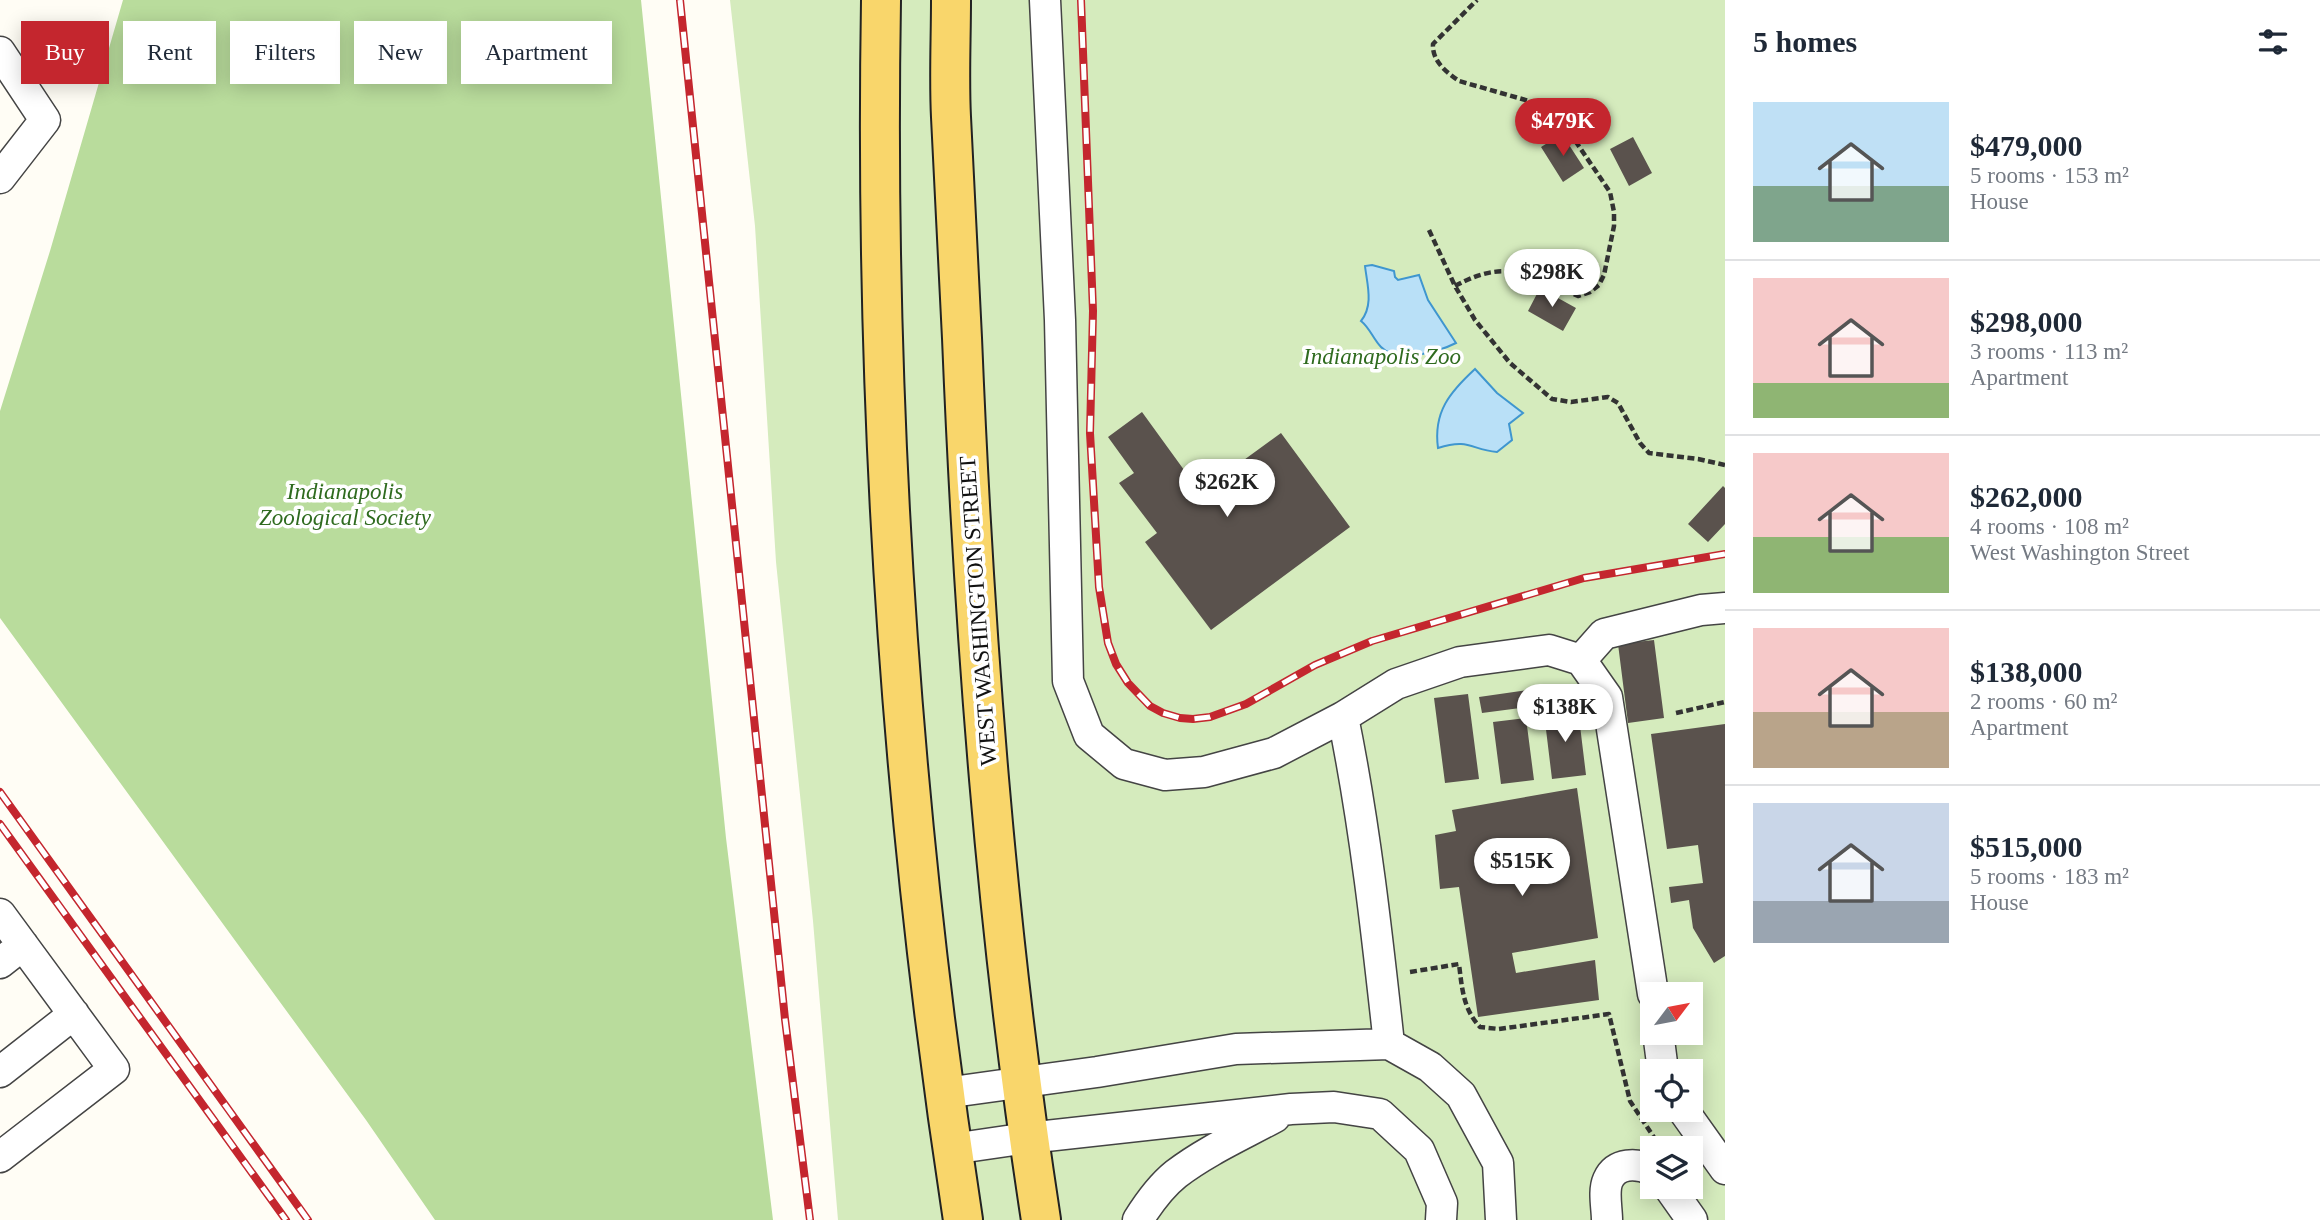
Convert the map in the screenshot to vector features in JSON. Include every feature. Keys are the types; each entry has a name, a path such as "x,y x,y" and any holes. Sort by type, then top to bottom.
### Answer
{"main road":[{"path":"881,0 879,118 882,309 893,545 913,816 945,1093 963,1220"},
{"name":"WEST WASHINGTON STREET","path":"951,0 950,114 986,748 1028,1138 1041,1220"}],"lane":[{"path":"1045,0 1060,320 1068,681 1089,735 1124,764 1165,775 1204,772 1274,753 1343,717 1396,684 1460,663 1549,650 1581,660 1607,697 1651,982"},
{"path":"0,52 45,120 0,178"},
{"path":"1581,660 1604,634 1701,610 1725,608"},
{"path":"1343,717 1374,908 1389,1044"},
{"path":"0,914 11,954 74,1014 114,1069 0,1157"},
{"path":"0,1072 74,1014"},
{"path":"945,1093 1236,1049 1389,1044 1430,1067 1461,1096 1498,1163 1501,1220"},
{"path":"952,1149 1290,1109 1334,1107 1380,1114 1419,1150 1435,1217"},
{"path":"1138,1220 1174,1176 1203,1156 1290,1109"},
{"path":"1692,1122 1725,1168"},
{"path":"1607,1220 1608,1180 1618,1168 1640,1164"},
{"path":"1677,1199 1692,1220"}],"path":[{"path":"1455,286 1476,275 1503,270 1527,274 1578,296 1584,295 1600,285 1614,226 1610,192 1550,107 1459,81 1447,72 1433,52 1433,44 1477,0"},
{"path":"1429,230 1455,286 1475,320 1510,363 1552,399 1571,402 1608,397 1618,403 1640,443 1649,453 1725,465"},
{"path":"1676,713 1725,702"},
{"path":"1403,973 1459,964 1464,1002 1469,1016 1480,1027 1499,1029 1609,1014 1630,1101 1653,1136"}],"green space":[{"name":"Indianapolis Zoological Society","path":"123,0 641,0 726,838 773,1220 435,1220 366,1120 0,618 0,411 99,84 109,84 109,48"},
{"name":"Indianapolis Zoo","path":"730,0 1725,0 1725,1220 838,1220 813,921 776,562 755,226"}],"water":[{"path":"1372,265 1394,271 1398,280 1419,275 1428,300 1456,343 1429,353 1407,356 1388,352 1381,347 1361,321 1369,301 1365,266"},
{"path":"1475,369 1497,393 1523,413 1509,424 1512,440 1497,452 1464,444 1438,448 1438,424 1445,404"}],"building":[{"path":"1562,134 1584,168 1563,182 1541,147"},
{"path":"1633,137 1652,173 1629,186 1610,149"},
{"path":"1540,288 1576,308 1563,331 1528,311"},
{"path":"1142,412 1200,492 1281,433 1350,527 1211,630 1145,542 1157,533 1119,483 1134,473 1108,437"},
{"path":"1723,486 1725,524 1708,542 1688,524"},
{"path":"1654,640 1664,718 1628,723 1618,644"},
{"path":"1542,688 1544,705 1482,713 1479,697"},
{"path":"1468,694 1479,779 1445,783 1434,698"},
{"path":"1578,709 1586,775 1552,779 1544,713"},
{"path":"1526,718 1534,780 1501,784 1493,722"},
{"path":"1725,724 1725,956 1714,963 1693,928 1689,900 1671,903 1669,887 1703,883 1698,845 1667,849 1651,734"},
{"path":"1577,788 1598,938 1512,953 1516,973 1595,960 1599,1000 1478,1017 1459,887 1440,889 1435,835 1456,831 1452,810"}],"railway":[{"path":"680,0 785,1019 810,1220"},
{"path":"1081,0 1093,311 1090,433 1099,587 1108,643 1116,664 1128,683 1150,706 1180,718 1210,717 1246,704 1315,665 1372,641 1584,578 1725,554"},
{"path":"0,792 308,1220"},
{"path":"0,824 286,1220"}]}
